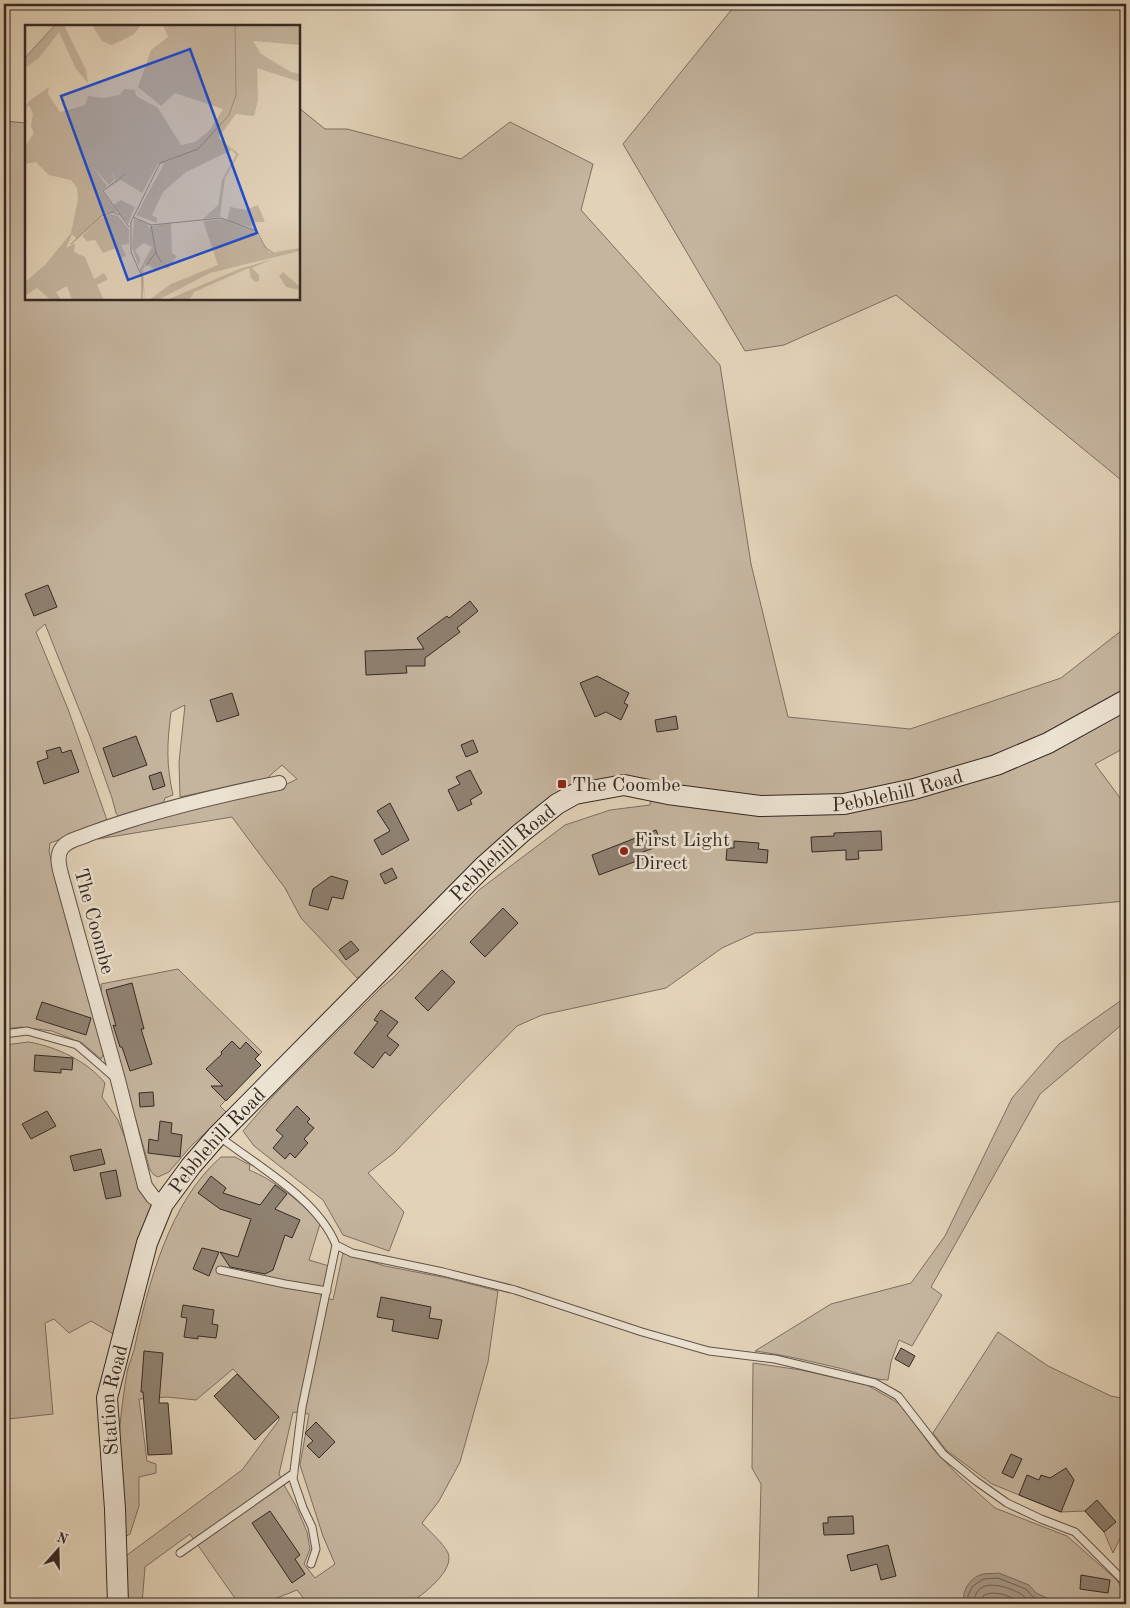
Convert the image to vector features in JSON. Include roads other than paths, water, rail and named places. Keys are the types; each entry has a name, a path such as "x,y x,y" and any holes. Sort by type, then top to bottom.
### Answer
{"main road":[{"name":"Pebblehill Road","path":"163,1204 191,1166 217,1136 483,867 528,827 557,804 575,794 624,785 668,794 760,806 844,804 914,789 996,765 1048,742 1126,700"},
{"name":"Station Road","path":"118,1604 115,1509 106,1398 146,1243 163,1204"}],"street":[{"name":"The Coombe","path":"163,1204 145,1186 58,862 61,848 67,843 114,825 210,797 279,784"}],"lane":[{"path":"4,1034 27,1031 77,1045 118,1080"},
{"path":"217,1136 260,1165 313,1210 331,1231 336,1245 302,1407 293,1479 312,1527 316,1549 311,1564"},
{"path":"336,1245 352,1253 452,1274 515,1290 642,1332 709,1351 775,1359 875,1383 898,1396 943,1454 976,1481 1007,1503 1075,1532 1126,1583"},
{"path":"220,1270 327,1291"},
{"path":"180,1552 294,1473"}],"water":[{"path":"999,1573 1029,1585 1036,1593 1060,1604 964,1604 965,1590 974,1578 983,1574"}],"place":[{"name":"The Coombe","path":"562,784"},
{"name":"First Light Direct","path":"624,851"}]}
